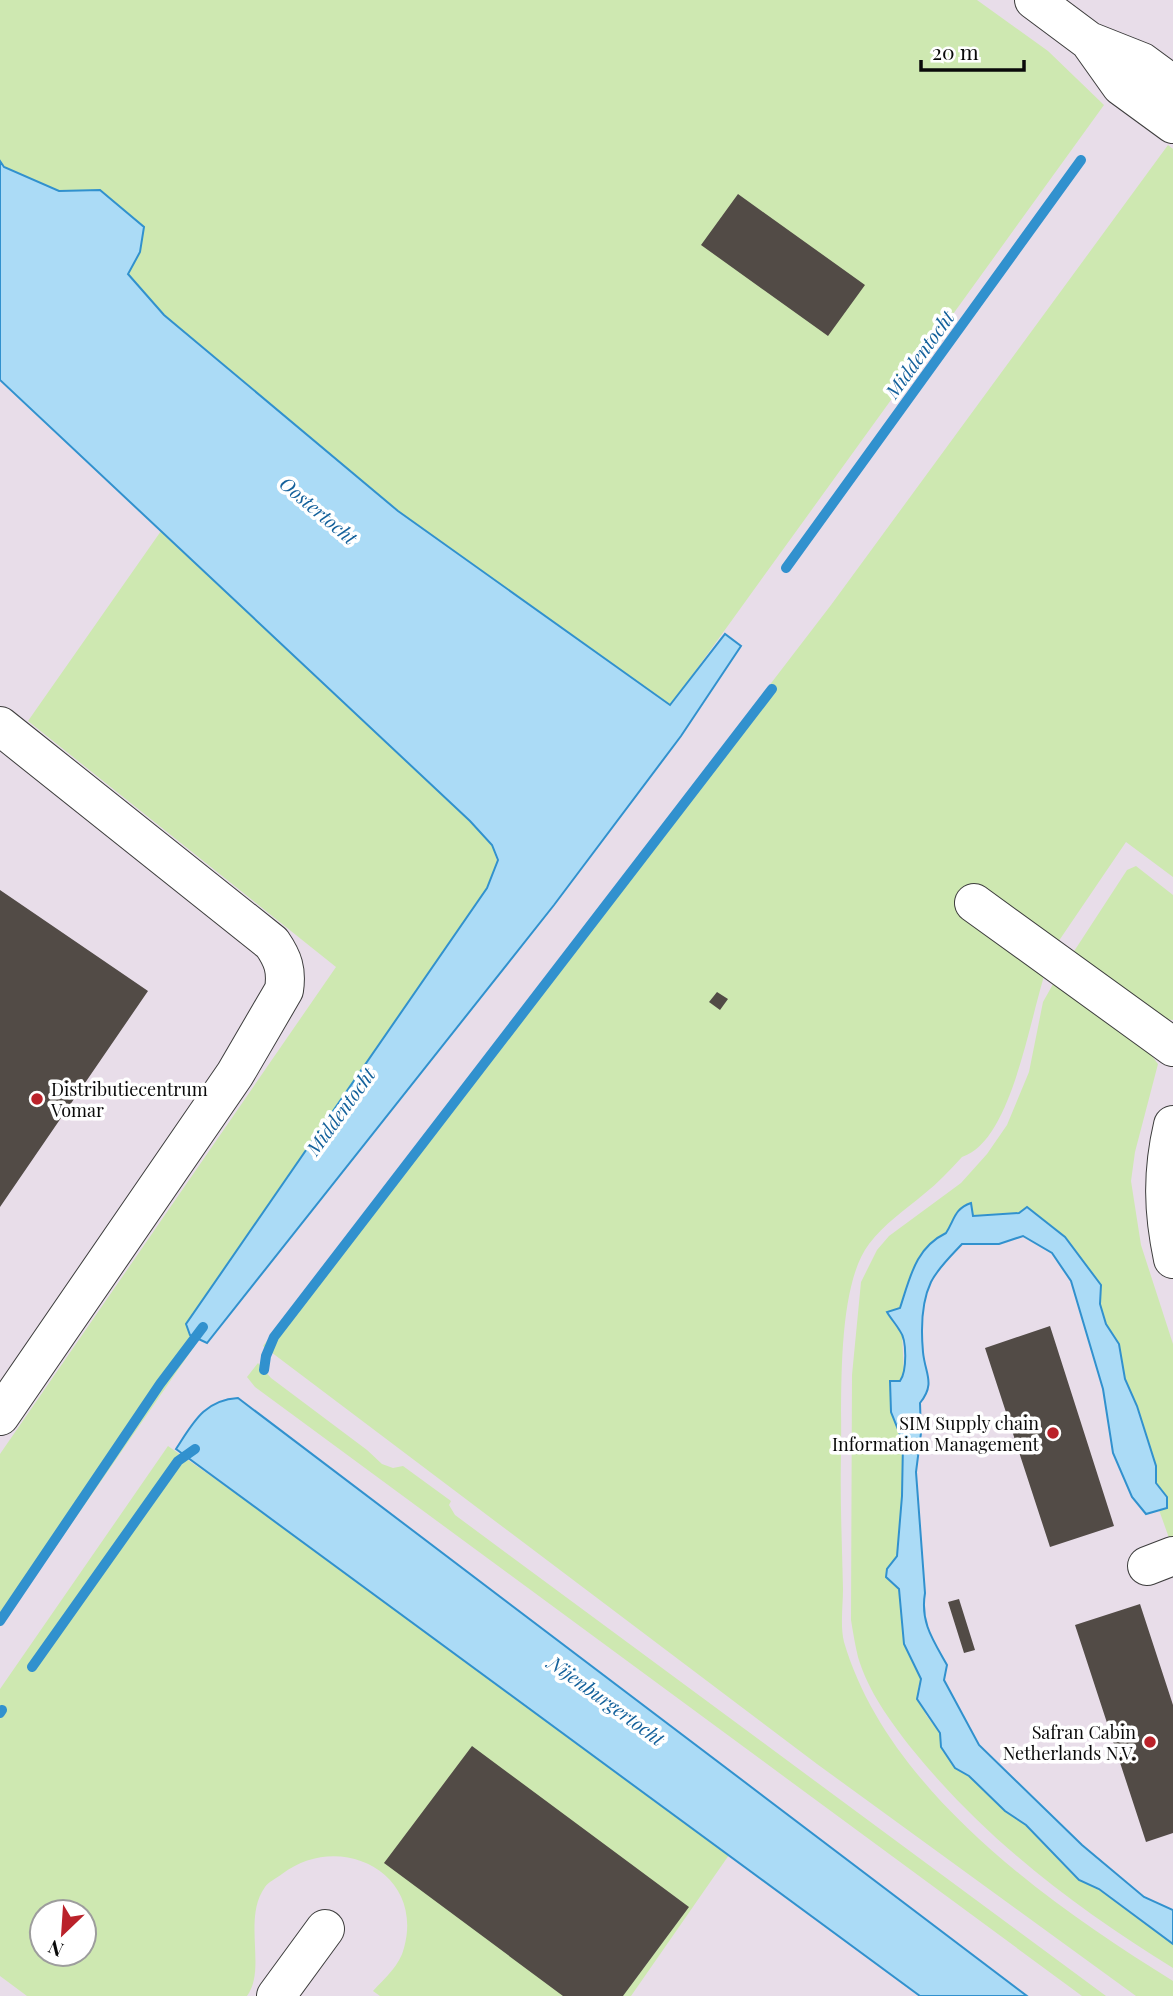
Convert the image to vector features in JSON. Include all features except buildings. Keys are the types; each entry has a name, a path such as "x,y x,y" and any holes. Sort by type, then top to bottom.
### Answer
{"street":[{"path":"1034,0 1089,41 1142,62 1173,86"},
{"path":"1089,41 1121,86 1173,124"},
{"path":"0,726 272,943 283,959 286,975 284,990 235,1074 0,1416"},
{"path":"974,903 1173,1047"},
{"path":"1173,1125 1164,1175 1163,1199 1173,1259"},
{"path":"276,1996 324,1929"}],"shaded area":[{"path":"0,0 1173,0 1173,1996 0,1996"}],"green space":[{"path":"0,0 977,0 1048,51 1104,105 670,706 398,511 164,315 127,273 140,252 144,227 100,191 59,191 3,167 0,161"},
{"path":"1168,145 1173,149 1173,877 1126,842 1054,948 1020,1064 996,1124 981,1145 962,1157 881,1230 858,1263 846,1315 842,1376 842,1629 844,1642 865,1696 896,1746 934,1794 978,1838 1025,1879 1075,1916 1173,1981 1173,1996 1136,1996 817,1764 263,1346 831,605"},
{"path":"161,531 470,821 492,845 498,864 487,888 190,1335 198,1341 0,1627 0,1454 336,967 28,721"},
{"path":"1136,866 1173,895 1173,1020 1148,1017 1069,959 1127,870"},
{"path":"1057,977 1146,1048 1158,1064 1135,1152 1131,1181 1141,1245 1173,1344 1173,1549 1159,1510 1167,1508 1167,1497 1156,1483 1156,1466 1137,1406 1125,1379 1119,1344 1106,1324 1100,1304 1101,1285 1065,1237 1027,1207 1019,1213 973,1216 971,1203 958,1211 946,1233 934,1240 918,1260 894,1324 902,1333 904,1375 892,1393 891,1412 903,1442 901,1527 897,1556 887,1569 890,1582 899,1589 904,1644 921,1679 918,1689 926,1715 940,1733 941,1747 955,1768 969,1776 1005,1811 1026,1825 1079,1880 1099,1889 1173,1944 1173,1968 1101,1921 1033,1870 940,1782 888,1717 874,1694 862,1670 851,1620 852,1375 861,1282 877,1250 889,1236 961,1183 987,1154 1007,1125 1029,1072 1043,1002"},
{"path":"258,1363 271,1378 382,1464 393,1468 403,1466 451,1501 449,1505 455,1515 1106,1996 1082,1996 255,1387 247,1377"},
{"path":"168,1446 327,1557 729,1855 631,1996 380,1996 373,1991 396,1966 404,1948 407,1921 402,1898 390,1880 372,1866 351,1858 328,1856 304,1861 265,1887 255,1914 255,1972 253,1985 247,1996 27,1996 0,1976 0,1689"}],"water":[{"name":"Oostertocht","path":"0,161 4,167 59,191 100,190 144,227 140,252 128,274 164,315 398,511 670,705 725,634 741,646 681,736 554,905 207,1343 190,1335 186,1324 487,888 498,860 492,845 470,821 0,380"},
{"path":"971,1203 973,1216 1019,1213 1027,1207 1065,1237 1101,1285 1100,1304 1106,1324 1119,1344 1125,1379 1137,1406 1156,1466 1156,1483 1167,1497 1167,1508 1146,1514 1132,1497 1113,1453 1103,1389 1071,1281 1052,1253 1023,1236 999,1244 962,1244 931,1282 923,1317 923,1352 929,1384 920,1403 921,1433 916,1472 926,1622 947,1665 944,1680 979,1745 1082,1845 1144,1897 1173,1910 1173,1944 1099,1889 1079,1880 1026,1825 1005,1811 969,1776 955,1768 941,1747 940,1733 917,1699 921,1679 904,1644 899,1589 886,1577 887,1569 897,1556 902,1496 903,1442 891,1412 890,1381 900,1381 905,1356 902,1335 887,1312 900,1308 920,1255 946,1233 958,1211"},
{"name":"Nijenburgertocht","path":"238,1398 1027,1996 920,1996 176,1449 194,1422 208,1408 216,1403"}],"waterway":[{"name":"Middentocht","path":"786,568 1081,160"},
{"name":"Middentocht","path":"264,1370 266,1356 274,1337 772,689"},
{"name":"Middentocht","path":"0,1621 160,1384 203,1327"},
{"name":"Middentocht","path":"32,1667 178,1461 195,1449"}],"place":[{"name":"Distributiecentrum Vomar","path":"37,1099"},
{"name":"SIM Supply chain Information Management","path":"1053,1433"},
{"name":"Safran Cabin Netherlands N.V.","path":"1150,1742"}]}
